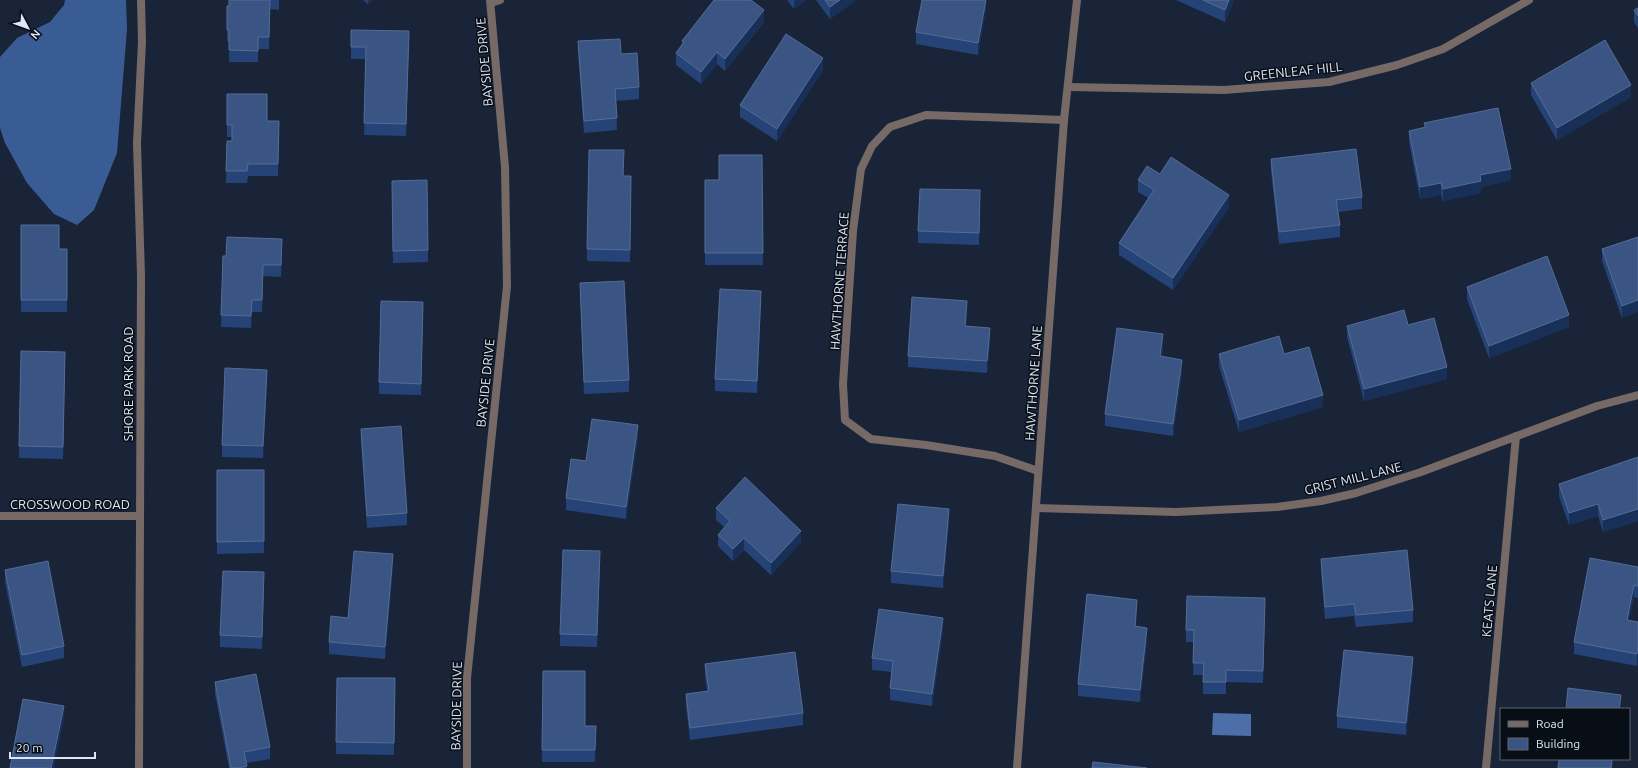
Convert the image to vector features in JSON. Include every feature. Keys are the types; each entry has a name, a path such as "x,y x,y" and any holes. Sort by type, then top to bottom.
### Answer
{"street":[{"name":"SHORE PARK ROAD","path":"139,768 141,276 138,143 142,42 141,0"},
{"path":"491,1 500,0"},
{"name":"HAWTHORNE LANE","path":"1017,768 1064,120 1077,0"},
{"name":"GREENLEAF HILL","path":"1068,87 1224,90 1329,82 1397,65 1443,48 1529,0"},
{"name":"BAYSIDE DRIVE","path":"467,768 467,678 506,286 505,167 491,1"},
{"name":"HAWTHORNE TERRACE","path":"1038,471 995,456 926,445 871,439 845,420 843,384 853,231 861,169 872,146 890,127 926,115 1064,120"},
{"name":"GRIST MILL LANE","path":"1036,508 1176,512 1277,508 1321,501 1363,491 1421,472 1597,406 1638,395"},
{"name":"KEATS LANE","path":"1486,768 1516,436"},
{"name":"CROSSWOOD ROAD","path":"0,516 140,516"}],"shaded area":[{"path":"65,0 126,0 127,29 117,153 94,210 77,225 54,214 27,183 5,143 0,128 0,57 17,38 50,22 64,5"},
{"path":"1213,713 1251,714 1251,736 1212,735"}],"building":[{"path":"229,0 270,0 269,37 258,37 258,51 229,50 227,6 229,6"},
{"path":"714,0 751,0 764,10 725,59 717,52 701,72 676,53 684,42 682,41"},
{"path":"825,0 840,0 830,7"},
{"path":"922,0 986,0 978,43 916,32"},
{"path":"1203,0 1229,0 1225,10"},
{"path":"1638,8 1638,16 1634,10"},
{"path":"351,30 409,31 406,124 364,123 366,47 351,47"},
{"path":"786,34 823,58 777,129 740,105"},
{"path":"620,39 621,54 637,53 639,87 615,89 617,118 584,121 578,41"},
{"path":"1605,40 1631,85 1557,128 1531,83"},
{"path":"227,94 267,94 267,121 279,121 278,164 248,164 247,171 226,171 227,141 232,141 232,125 227,125"},
{"path":"1498,108 1511,169 1480,175 1481,181 1443,189 1441,183 1420,187 1409,131 1426,127 1424,123"},
{"path":"1356,149 1362,197 1336,200 1340,225 1279,232 1271,159"},
{"path":"589,150 624,150 623,176 631,176 630,250 587,249"},
{"path":"719,155 762,155 763,253 705,253 705,180 719,180"},
{"path":"1171,157 1229,195 1173,278 1119,243 1154,190 1138,180 1147,166 1160,174"},
{"path":"427,180 428,250 393,251 392,181"},
{"path":"920,189 980,190 979,233 918,231"},
{"path":"21,225 59,225 59,249 67,249 67,300 21,300"},
{"path":"227,237 282,239 281,265 263,265 262,300 252,300 251,316 221,315 223,256 226,256"},
{"path":"1638,237 1638,300 1622,306 1602,249"},
{"path":"1547,256 1569,315 1489,346 1467,287"},
{"path":"624,281 629,380 584,382 580,283"},
{"path":"720,289 761,291 757,381 715,379"},
{"path":"912,297 967,301 965,326 990,328 987,361 908,356"},
{"path":"381,301 423,302 421,384 379,382"},
{"path":"1404,310 1408,325 1434,318 1447,367 1364,389 1347,326"},
{"path":"1117,328 1163,334 1160,356 1182,360 1173,424 1105,414"},
{"path":"1279,336 1284,354 1309,347 1323,395 1239,420 1219,354"},
{"path":"21,351 65,352 63,447 19,446"},
{"path":"225,368 267,370 263,446 222,445"},
{"path":"592,419 638,425 626,507 566,498 571,459 586,461"},
{"path":"401,426 407,513 367,516 361,429"},
{"path":"1638,457 1638,509 1603,520 1598,504 1569,513 1559,484"},
{"path":"217,470 264,470 264,541 217,542"},
{"path":"745,477 801,531 771,563 744,538 733,549 718,535 730,521 716,508"},
{"path":"898,504 949,509 943,576 891,571"},
{"path":"563,550 600,551 597,635 560,634"},
{"path":"1407,550 1413,610 1356,615 1354,604 1325,607 1321,559"},
{"path":"354,551 393,554 385,647 329,642 331,616 348,618"},
{"path":"1590,558 1638,567 1638,586 1634,585 1627,620 1638,622 1637,654 1574,642"},
{"path":"48,561 64,646 22,655 5,570"},
{"path":"223,571 264,572 262,637 220,635"},
{"path":"1087,594 1137,600 1135,626 1147,628 1140,690 1078,684"},
{"path":"1187,596 1265,598 1263,671 1226,670 1226,682 1203,682 1204,663 1193,663 1194,630 1186,630"},
{"path":"879,609 943,618 932,694 890,688 893,661 872,658"},
{"path":"1344,650 1413,657 1406,723 1337,716"},
{"path":"795,652 803,713 690,728 686,694 709,691 705,664"},
{"path":"543,671 585,671 585,726 596,726 595,750 542,750"},
{"path":"256,674 270,747 244,752 247,766 231,768 215,682"},
{"path":"337,678 395,678 394,743 336,742"},
{"path":"1568,688 1621,695 1619,708 1566,708"},
{"path":"23,699 64,706 51,768 10,768"},
{"path":"1559,760 1612,760 1611,768 1558,768"},
{"path":"1093,762 1147,768 1092,768"}]}
